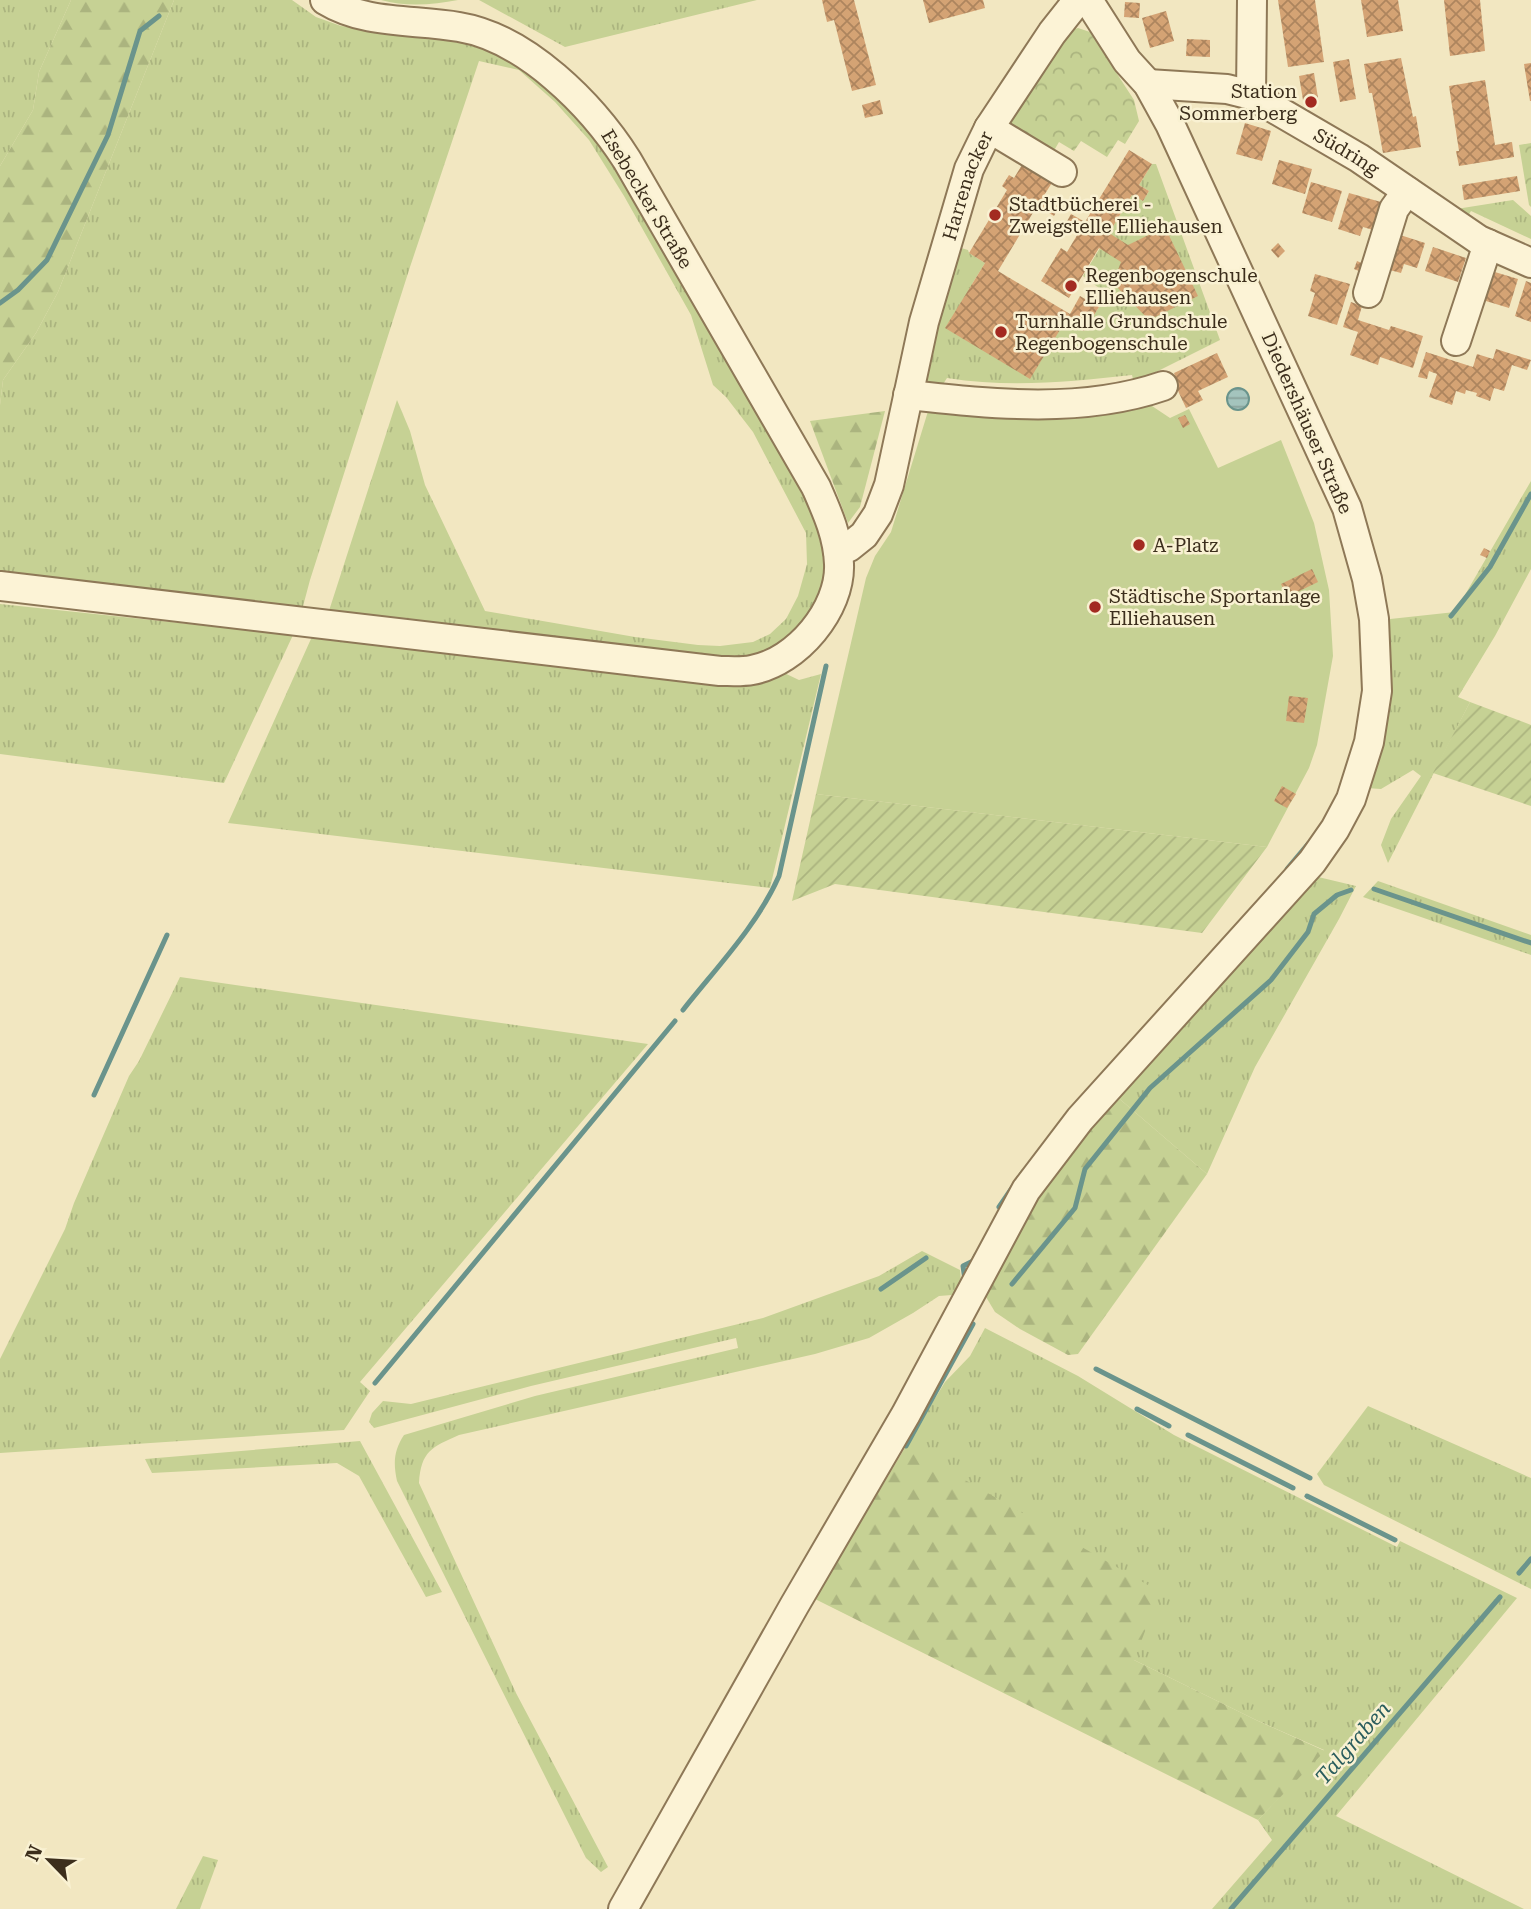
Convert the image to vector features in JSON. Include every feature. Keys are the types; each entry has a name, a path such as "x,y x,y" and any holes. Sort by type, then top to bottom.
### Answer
{"street":[{"name":"Esebecker Straße","path":"0,586 720,671 754,670 775,662 797,646 820,623 831,605 838,586 838,551 831,521 816,487 606,128 584,104 536,63 498,39 460,27 360,16 325,0"},
{"name":"Harrenacker","path":"838,551 849,547 864,535 878,514 889,485 924,322 969,169 989,128 1052,33 1078,0"},
{"name":"Diedershäuser Straße","path":"623,1909 793,1606 906,1414 1026,1190 1080,1119 1312,862 1335,829 1351,799 1369,742 1377,691 1374,619 1367,579 1347,508 1170,124 1148,84 1127,61 1088,0"},
{"path":"1251,95 1252,0"},
{"name":"Südring","path":"1148,84 1227,89 1251,95 1307,126 1488,244 1531,262"},
{"path":"989,128 1062,172"},
{"path":"1368,293 1394,209 1407,191"},
{"path":"1456,341 1488,244"},
{"path":"908,395 986,403 1048,404 1090,401 1146,392 1164,386"}],"green space":[{"path":"0,0 71,0 39,72 33,110 0,166"},
{"path":"71,0 174,0 58,292 36,333 3,380 0,405 0,166 33,110 39,72"},
{"path":"174,0 292,0 316,17 341,26 484,43 510,55 596,130 811,495 828,545 825,594 786,644 743,662 327,617 397,400 410,431 425,485 485,611 698,645 720,646 753,642 770,634 786,619 798,596 807,564 806,533 753,432 726,397 713,385 691,315 589,140 555,102 519,70 479,61 410,267 302,610 0,576 0,405 3,380 36,333 58,292"},
{"path":"381,0 458,0 400,4"},
{"path":"479,0 757,0 565,47"},
{"path":"1078,28 1090,32 1134,100 1139,121 1125,144 1118,140 1107,157 1081,141 1074,151 1059,142 1049,159 1017,139 1005,119 1070,31"},
{"path":"1531,143 1531,207 1519,145"},
{"path":"1152,164 1156,164 1220,340 1134,383 1132,375 1063,382 1016,383 947,378 938,392 923,390 954,246 968,250 985,263 972,284 1056,335 1066,320 1084,331 1099,307 1110,304 1103,291 1083,276 1132,195 1143,201 1149,191 1139,185"},
{"path":"1513,200 1531,216 1531,239 1471,211 1465,221 1450,210"},
{"name":"Städtische Sportanlage Elliehausen","path":"1143,400 1170,418 1189,409 1218,468 1281,440 1314,523 1329,590 1333,656 1317,745 1309,768 1267,847 816,794 866,578 875,556 891,532 929,408"},
{"path":"885,411 860,507 848,523 810,421"},
{"path":"1531,481 1531,569 1458,697 1470,702 1388,863 1381,845 1391,819 1421,776 1413,770 1381,789 1366,788 1381,620 1455,612"},
{"path":"0,604 293,635 224,783 0,754"},
{"path":"315,630 778,670 799,680 821,674 770,888 228,823"},
{"path":"1470,702 1531,725 1531,806 1433,773"},
{"path":"816,794 1267,847 1202,933 835,884 792,901"},
{"path":"1314,876 1356,886 1255,1067 1207,1174 1115,1095"},
{"path":"1378,881 1531,935 1531,955 1363,897"},
{"path":"180,977 648,1044 360,1382 370,1391 344,1430 0,1453 0,1359 65,1229 129,1076"},
{"path":"1115,1095 1207,1174 1078,1354 1068,1355 995,1312 983,1292 1047,1182"},
{"path":"922,1251 960,1270 961,1280 952,1295 939,1296 869,1338 815,1354 459,1435 435,1447 425,1457 419,1483 516,1693 608,1867 601,1872 586,1858 397,1481 396,1451 404,1435 535,1396 738,1348 736,1338 531,1386 374,1428 369,1422 372,1413 383,1401 411,1404 763,1318 879,1276"},
{"path":"985,1328 1078,1376 1174,1435 1397,1547 1400,1541 1517,1598 1336,1816 1524,1909 1212,1909 1272,1840 1258,1820 1324,1750 1134,1660 906,1446 945,1382 970,1356"},
{"path":"1368,1406 1531,1478 1531,1589 1324,1485 1317,1474"},
{"path":"360,1441 442,1592 426,1597 359,1476 337,1463 152,1473 145,1459"},
{"path":"906,1446 1160,1592 1134,1660 1325,1751 1258,1820 815,1599"},
{"path":"203,1856 218,1860 200,1909 176,1909"}],"water":[{"path":"1238,388 1246,391 1249,399 1246,407 1238,410 1230,407 1227,399 1230,391"}],"building":[{"path":"822,0 854,0 876,85 852,91 834,20 827,22"},
{"path":"923,0 983,0 985,8 929,23"},
{"path":"1278,0 1315,0 1324,62 1288,67"},
{"path":"1361,0 1398,0 1403,31 1367,37"},
{"path":"1444,0 1480,0 1485,51 1450,56"},
{"path":"1125,2 1140,3 1139,18 1124,17"},
{"path":"1166,11 1174,41 1150,48 1142,18"},
{"path":"1187,39 1210,40 1210,57 1186,56"},
{"path":"1401,58 1421,147 1383,153 1364,64"},
{"path":"1349,59 1356,99 1340,102 1333,62"},
{"path":"1531,63 1531,101 1530,101 1524,64"},
{"path":"1314,73 1319,104 1304,106 1299,76"},
{"path":"1485,80 1495,145 1512,142 1514,157 1459,166 1449,86"},
{"path":"880,100 883,114 865,118 862,105"},
{"path":"1245,123 1271,131 1262,161 1236,154"},
{"path":"1129,150 1152,164 1139,185 1149,191 1143,201 1132,195 1109,233 1128,245 1165,227 1198,296 1149,320 1113,283 1121,262 1099,248 1069,298 1041,281 1061,248 1067,252 1079,232 1066,223 1071,214 1085,222"},
{"path":"1025,160 1055,178 1043,197 1059,207 1054,216 1037,206 998,271 1070,314 1080,296 1099,307 1084,331 1066,320 1030,379 945,328 985,263 969,253 1007,190 1002,186 1009,175 1014,178"},
{"path":"1279,160 1312,169 1305,194 1272,184"},
{"path":"1517,176 1520,191 1464,200 1462,185"},
{"path":"1311,182 1342,191 1332,222 1302,213"},
{"path":"1349,193 1381,202 1380,207 1388,210 1378,244 1369,242 1373,230 1363,227 1360,236 1338,229"},
{"path":"1394,233 1425,243 1417,268 1404,264 1401,273 1382,268"},
{"path":"1278,243 1285,251 1278,258 1271,250"},
{"path":"1433,247 1466,258 1458,282 1425,271"},
{"path":"1357,261 1364,264 1361,272 1354,269"},
{"path":"1485,269 1518,279 1509,308 1476,298"},
{"path":"1315,274 1350,284 1337,325 1308,316 1315,293 1310,291"},
{"path":"1526,281 1531,283 1531,322 1515,316"},
{"path":"1351,302 1362,306 1358,320 1389,330 1391,326 1423,336 1413,368 1380,357 1378,365 1350,355 1358,332 1343,327"},
{"path":"1496,349 1531,360 1527,370 1512,365 1504,391 1494,388 1490,401 1476,396 1477,393 1466,390 1465,394 1456,391 1452,405 1429,397 1437,374 1429,371 1427,379 1418,377 1426,352 1473,367 1477,354 1493,359"},
{"path":"1217,353 1228,377 1198,391 1203,400 1186,408 1172,378 1174,373"},
{"path":"1185,415 1190,424 1183,428 1178,418"},
{"path":"1484,548 1490,551 1487,558 1480,555"},
{"path":"1312,569 1318,582 1287,597 1281,584"},
{"path":"1289,696 1308,698 1304,723 1286,721"},
{"path":"1282,786 1296,794 1287,808 1274,801"}],"waterway":[{"path":"0,303 18,290 47,260 108,135 140,31 159,16"},
{"path":"1451,616 1490,567 1531,494"},
{"path":"683,1010 748,929 779,876 826,666"},
{"path":"1287,869 1308,844"},
{"path":"1374,889 1531,943"},
{"path":"1012,1284 1075,1208 1085,1169 1150,1088 1271,980 1308,932 1314,914 1337,895 1351,890"},
{"path":"94,1095 167,935"},
{"path":"375,1383 675,1021"},
{"path":"999,1207 1023,1172"},
{"path":"965,1280 963,1266 973,1261 976,1255"},
{"path":"881,1289 926,1258"},
{"path":"906,1446 973,1324"},
{"path":"1096,1369 1310,1478"},
{"path":"1137,1409 1169,1426"},
{"path":"1188,1435 1293,1488"},
{"path":"1307,1496 1395,1540"},
{"name":"Talgraben","path":"1519,1573 1531,1559"},
{"name":"Talgraben","path":"1231,1909 1500,1597"}],"place":[{"name":"Station Sommerberg","path":"1311,102"},
{"name":"Stadtbücherei - Zweigstelle Elliehausen","path":"995,215"},
{"name":"Regenbogenschule Elliehausen","path":"1071,286"},
{"name":"Turnhalle Grundschule Regenbogenschule","path":"1001,332"},
{"name":"A-Platz","path":"1139,545"},
{"name":"Städtische Sportanlage Elliehausen","path":"1095,607"}]}
